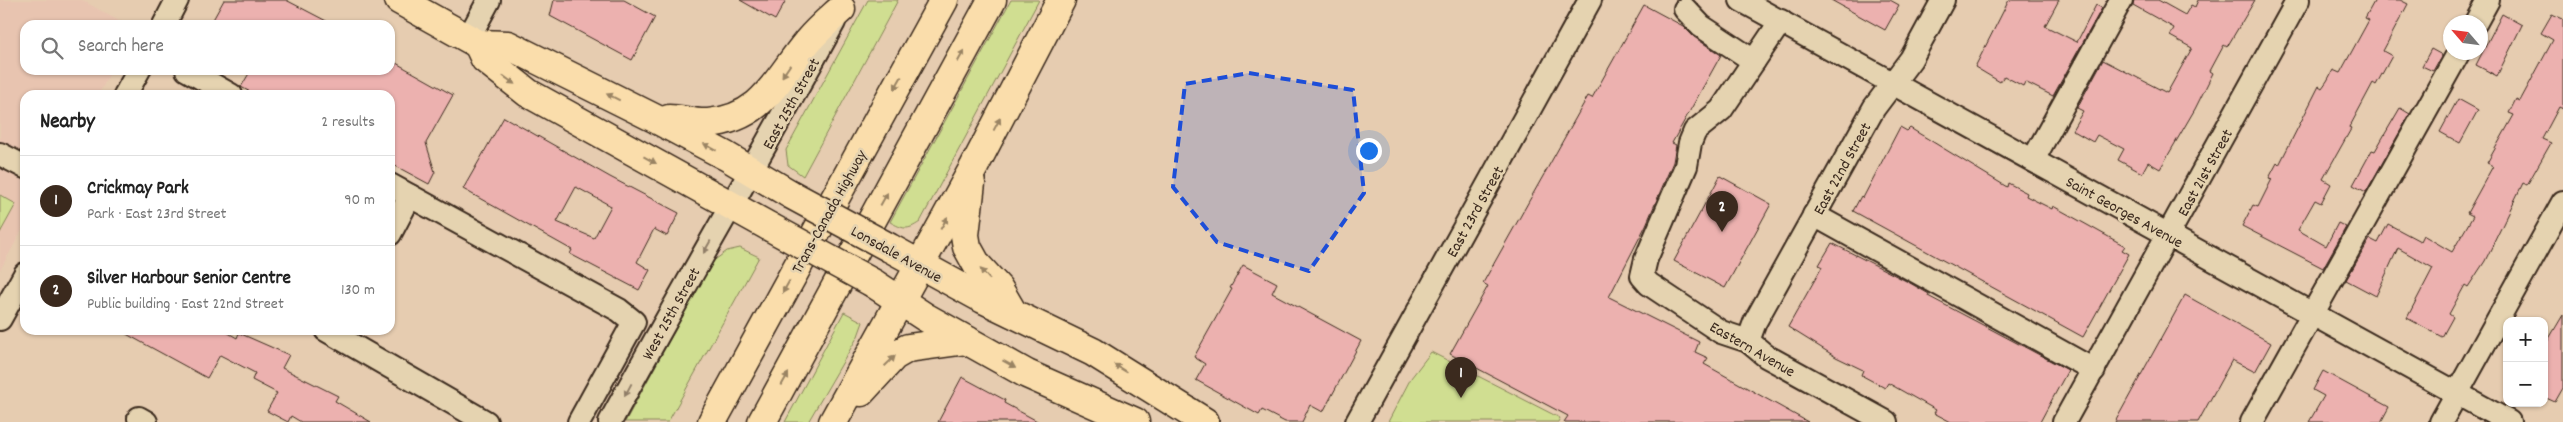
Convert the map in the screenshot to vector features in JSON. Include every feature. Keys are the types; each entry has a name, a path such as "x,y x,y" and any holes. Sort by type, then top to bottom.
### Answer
{"main road":[{"name":"Lonsdale Avenue","path":"399,0 473,41 508,45 656,119 920,265 1093,352 1205,422"},
{"name":"Trans-Canada Highway","path":"712,422 944,0"},
{"path":"762,422 992,0"},
{"path":"833,422 974,167 1061,0"},
{"path":"656,119 707,123 742,114 760,104 775,88 809,40 844,4"},
{"name":"Lonsdale Avenue","path":"473,41 485,59 528,93 770,228 873,283 1027,374 1135,422"},
{"path":"974,167 965,235 967,247 978,266 999,289 1013,313"},
{"path":"833,422 894,356 916,345 967,340"}],"street":[{"path":"167,20 177,0"},
{"path":"473,41 489,0"},
{"name":"East 23rd Street","path":"1357,422 1590,0"},
{"name":"East 22nd Street","path":"1748,341 1755,322 1874,108 1910,59 1943,0"},
{"path":"2033,160 2121,0"},
{"name":"East 21st Street","path":"2064,422 2298,0"},
{"path":"2480,15 2488,0"},
{"name":"Saint Georges Avenue","path":"1756,3 1781,22 2509,422"},
{"name":"East 25th Street","path":"732,206 844,4"},
{"path":"1686,9 1701,26 1754,61 1781,22"},
{"path":"2252,422 2455,60"},
{"name":"Eastern Avenue","path":"1754,61 1721,110 1695,131 1690,143 1686,166 1646,258 1642,276 1649,284 1722,332 1748,341 1766,356 1886,422"},
{"path":"128,90 136,75"},
{"path":"196,75 223,90"},
{"path":"0,154 20,164"},
{"path":"395,188 618,310 634,322 579,422"},
{"path":"395,224 410,196"},
{"path":"2441,422 2563,202"},
{"name":"West 25th Street","path":"610,422 732,206"},
{"path":"1814,215 2094,370"},
{"path":"0,320 20,283"},
{"path":"338,335 486,422"}],"highlighted area":[{"path":"1249,73 1353,90 1364,193 1309,271 1217,242 1173,187 1185,84"}],"shaded area":[{"path":"0,0 82,0 117,20 20,20 20,75 109,75 101,90 20,90 20,234 0,270"}],"green space":[{"path":"868,0 898,0 803,176 788,165 786,150"},
{"path":"1011,0 1039,0 920,222 912,227 905,228 890,222"},
{"path":"0,195 16,204 0,233"},
{"path":"740,248 759,257 668,422 625,422 712,262 727,251"},
{"path":"844,312 863,322 858,336 808,422 785,422"},
{"path":"1431,352 1560,418 1558,422 1388,422 1411,378"}],"building":[{"path":"224,0 286,0 324,20 213,20"},
{"path":"554,0 624,0 655,17 632,60 550,16"},
{"path":"740,0 786,0 775,20"},
{"path":"1831,0 1890,0 1899,5 1885,30"},
{"path":"2009,0 2059,0 2045,26 2077,42 2096,5 2102,8 2053,96 2025,82 2023,86 2004,76 2000,82 1975,67"},
{"path":"2134,0 2158,0 2185,15 2191,5 2195,7 2198,0 2255,0 2227,47 2224,45 2210,71 2213,73 2195,109 2160,169 2148,162 2142,173 2118,160 2124,149 2097,135 2093,142 2072,130 2083,111 2077,108 2103,60 2167,93 2192,48 2170,36 2174,28 2133,5"},
{"path":"2375,0 2400,0 2408,4 2383,51 2392,56 2376,85 2373,83 2349,128 2351,129 2323,179 2331,184 2321,203 2315,200 2298,230 2326,246 2338,223 2346,227 2323,268 2242,226 2253,205 2258,207 2272,179 2269,178 2277,163 2279,165 2319,86 2322,88 2333,70 2340,73 2369,20 2365,18"},
{"path":"1644,5 1683,26 1694,37 1721,55 1672,143 1676,145 1673,162 1646,225 1609,297 1699,342 1695,352 1708,358 1704,364 1808,422 1564,422 1568,416 1450,354 1488,286 1483,283 1588,96 1592,98"},
{"path":"2502,14 2522,25 2497,76 2476,65 2479,60 2488,60 2488,41"},
{"path":"2552,14 2563,19 2563,109 2559,107 2542,139 2551,143 2527,185 2523,183 2485,261 2468,287 2465,285 2449,314 2453,317 2442,337 2407,318 2433,268 2398,248 2376,296 2346,280 2370,239 2378,243 2388,224 2420,241 2423,235 2452,252 2473,216 2467,213 2493,166 2487,163 2514,115 2509,113 2516,99 2520,101 2553,40 2541,33"},
{"path":"2431,49 2442,55 2433,71 2422,66"},
{"path":"396,63 453,95 426,143 435,172 429,184 395,166 395,90 247,90 241,87 248,75 395,75"},
{"path":"2458,99 2478,110 2460,143 2440,132"},
{"path":"2400,108 2410,114 2366,192 2353,185 2372,150 2375,151"},
{"path":"504,117 610,177 679,213 667,236 654,229 637,262 650,270 639,290 570,254 572,250 463,189","holes":["576,187 611,206 594,238 557,222"]},
{"path":"1900,127 1907,131 1910,128 2007,187 2008,183 2027,193 2026,196 2052,209 2053,206 2125,246 2122,250 2129,254 2083,337 1853,211 1861,196 1863,198"},
{"path":"1720,176 1771,204 1725,288 1674,261"},
{"path":"1832,243 1910,283 1929,294 1928,296 2068,370 2040,422 1951,422 1934,413 1936,410 1888,383 1885,388 1861,375 1863,370 1836,357 1788,327 1822,267 1819,265"},
{"path":"1243,265 1277,283 1272,293 1361,341 1323,412 1310,405 1302,422 1285,422 1262,410 1259,415 1196,380 1205,364 1194,357 1232,289 1230,288"},
{"path":"2185,295 2271,343 2255,372 2232,360 2198,422 2115,422"},
{"path":"2563,315 2563,388 2555,402 2548,399 2548,340"},
{"path":"128,335 232,335 237,338 238,335 244,335 289,355 282,368 338,396 335,401 371,422 301,422 291,416 288,422 267,411 277,393 252,380 255,373 220,355 207,378"},
{"path":"2323,371 2389,407 2381,422 2309,422 2324,396 2313,390"},
{"path":"962,377 1005,400 1004,403 1039,422 938,422"}],"place":[{"name":"Silver Harbour Senior Centre","path":"1722,232"},
{"name":"Crickmay Park","path":"1461,398"}]}
